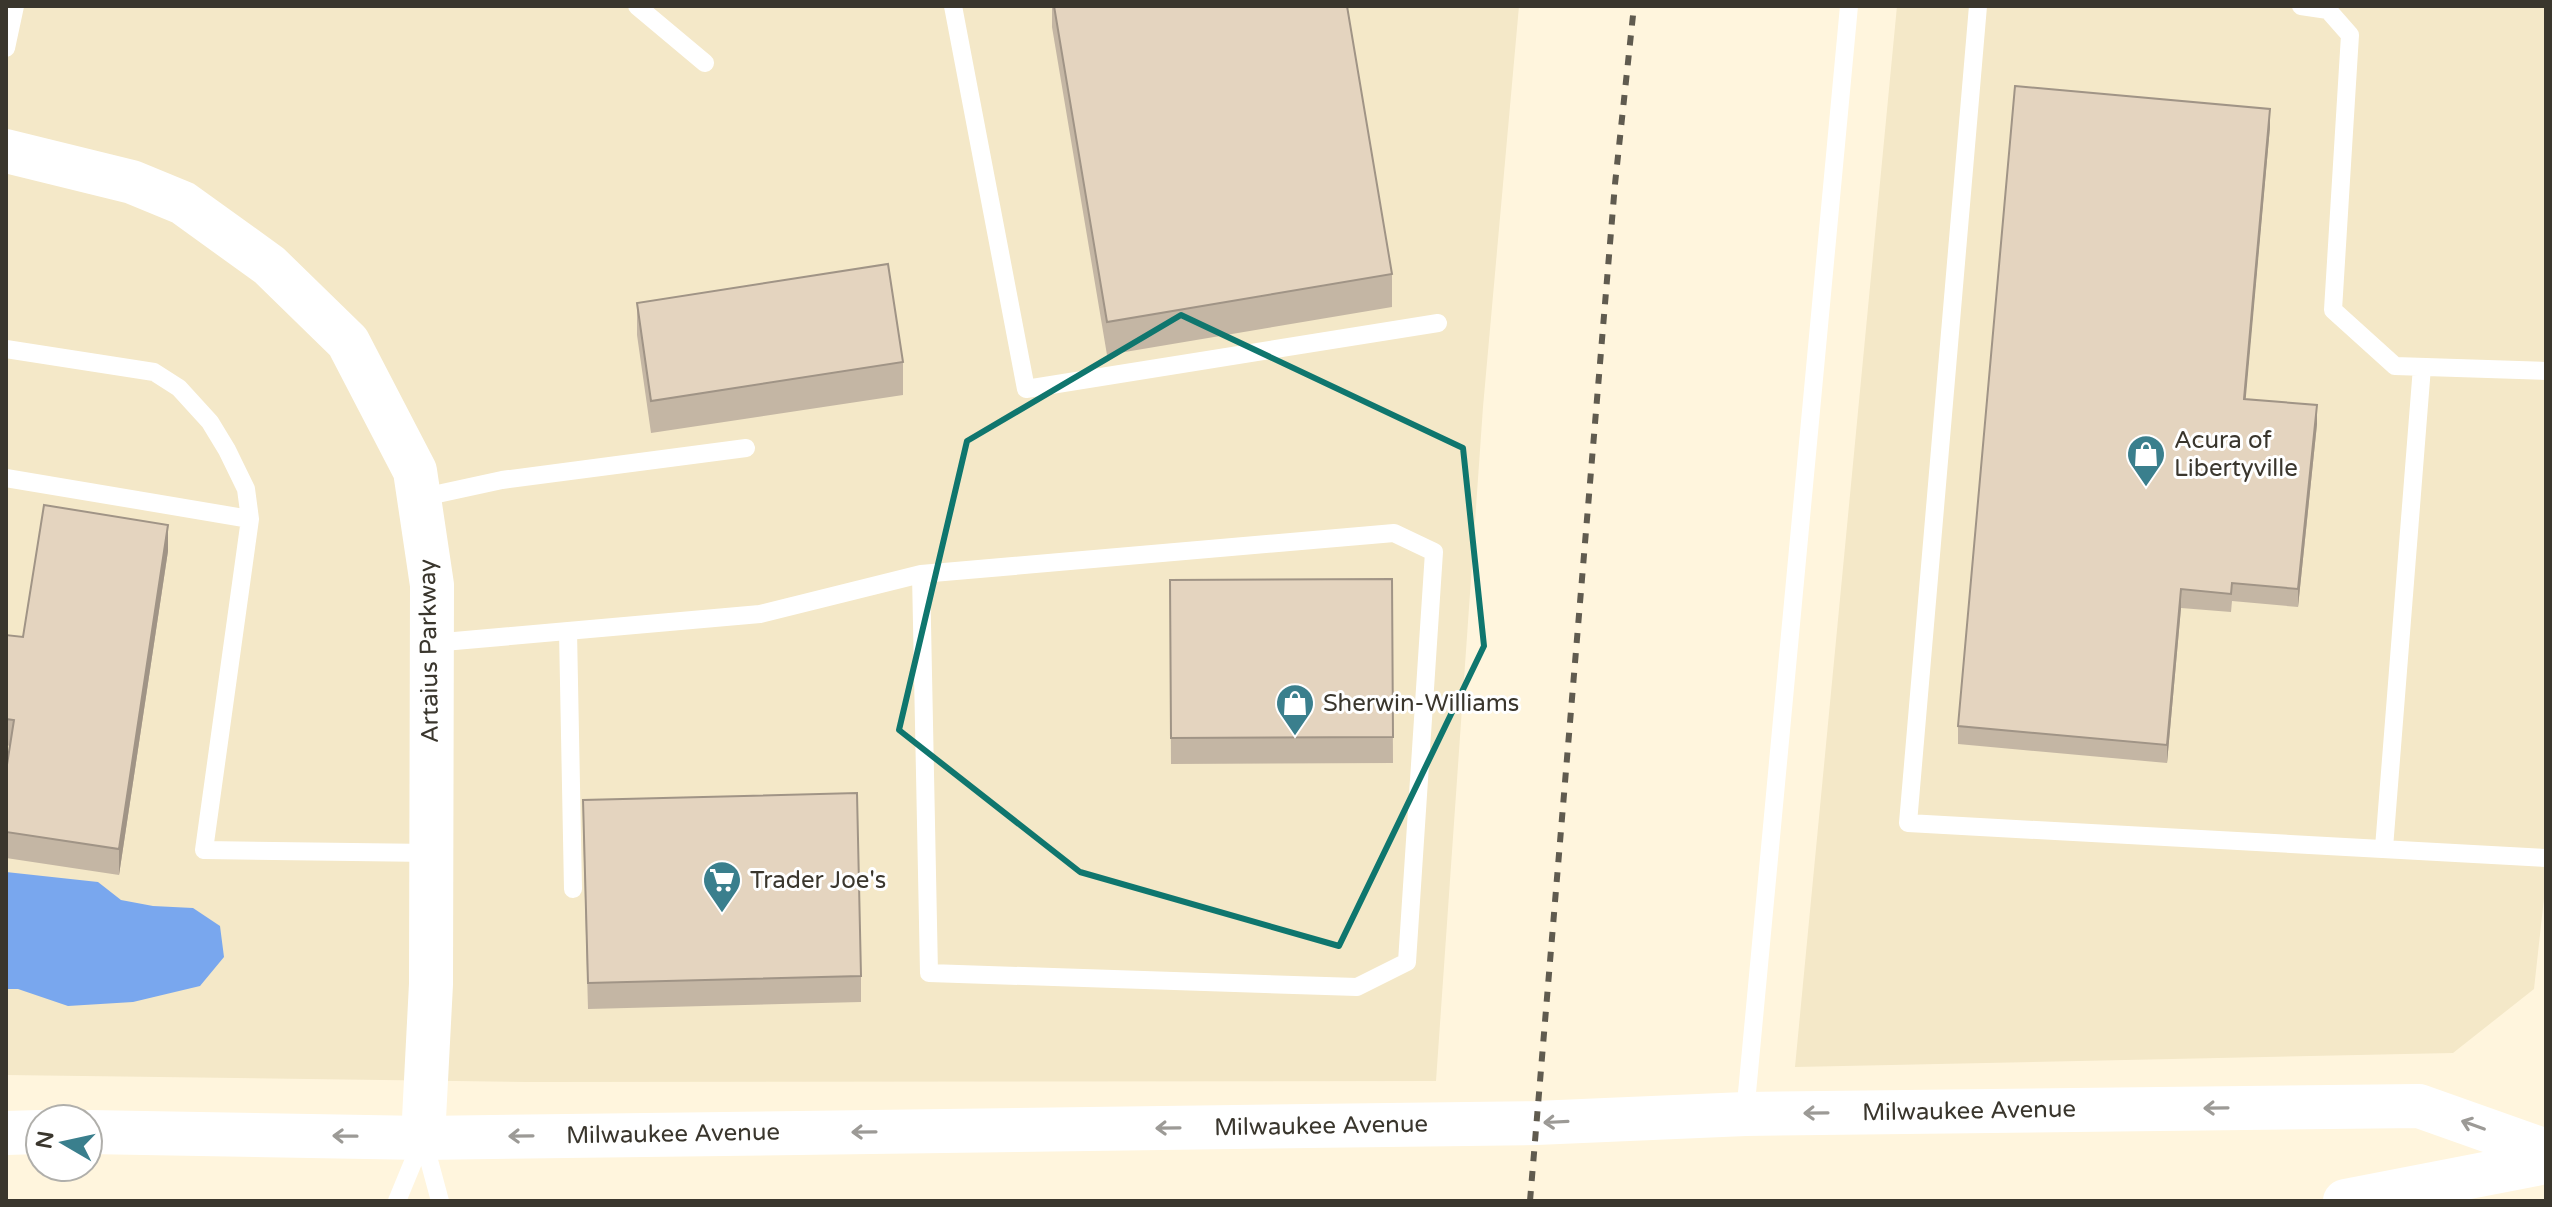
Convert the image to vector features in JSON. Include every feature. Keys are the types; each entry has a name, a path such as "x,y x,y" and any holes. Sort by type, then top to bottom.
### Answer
{"main road":[{"name":"Artaius Parkway","path":"6,151 132,182 183,203 269,265 348,342 415,471 432,585 431,984 423,1138"},
{"name":"Milwaukee Avenue","path":"104,1132 423,1138 1536,1123 1745,1114 2419,1106 2546,1151"},
{"path":"2345,1201 2546,1162"}],"lane":[{"path":"6,48 15,6"},
{"path":"637,6 705,63"},
{"path":"953,6 1026,389 1438,323"},
{"path":"1745,1114 1849,6"},
{"path":"1978,6 1908,823 2546,858"},
{"path":"2301,6 2328,10 2350,35 2333,310 2395,366 2546,371"},
{"path":"6,349 154,372 179,388 210,422 246,489 250,519 204,850 431,853"},
{"path":"2384,848 2422,367"},
{"path":"419,498 502,480 746,448"},
{"path":"6,478 250,519"},
{"path":"432,643 760,614 921,574 1394,533 1434,552 1407,962 1357,987 929,973 921,574"},
{"path":"568,631 573,889"},
{"path":"397,1201 423,1138"},
{"path":"423,1138 440,1201"}],"highlighted area":[{"path":"1181,315 1463,448 1484,646 1339,946 1080,872 899,730 967,441"}],"shaded area":[{"path":"6,6 1519,6 1483,407 1436,1081 527,1082 6,1075"},
{"path":"1897,6 2546,6 2546,880 2534,989 2453,1053 1795,1067"}],"water":[{"path":"6,872 98,882 121,900 153,906 193,908 220,926 224,957 200,986 133,1002 68,1006 18,989 6,989"}],"building":[{"path":"1054,6 1347,6 1392,274 1107,322"},
{"name":"Acura of Libertyville","path":"2015,86 2270,109 2244,399 2317,405 2298,589 2232,583 2231,594 2181,589 2167,745 1958,726"},
{"path":"888,264 903,362 651,401 637,303"},
{"path":"44,505 168,525 119,849 6,832 6,771 14,720 6,719 6,635 23,637"},
{"path":"1392,579 1393,737 1171,738 1170,580"},
{"name":"Trader Joe's","path":"857,793 861,976 588,983 583,800"}],"railway":[{"path":"1530,1201 1615,184 1634,6"}],"place":[{"name":"Acura of Libertyville","path":"2146,488"},
{"name":"Sherwin-Williams","path":"1295,737"},
{"name":"Trader Joe's","path":"722,914"}]}
